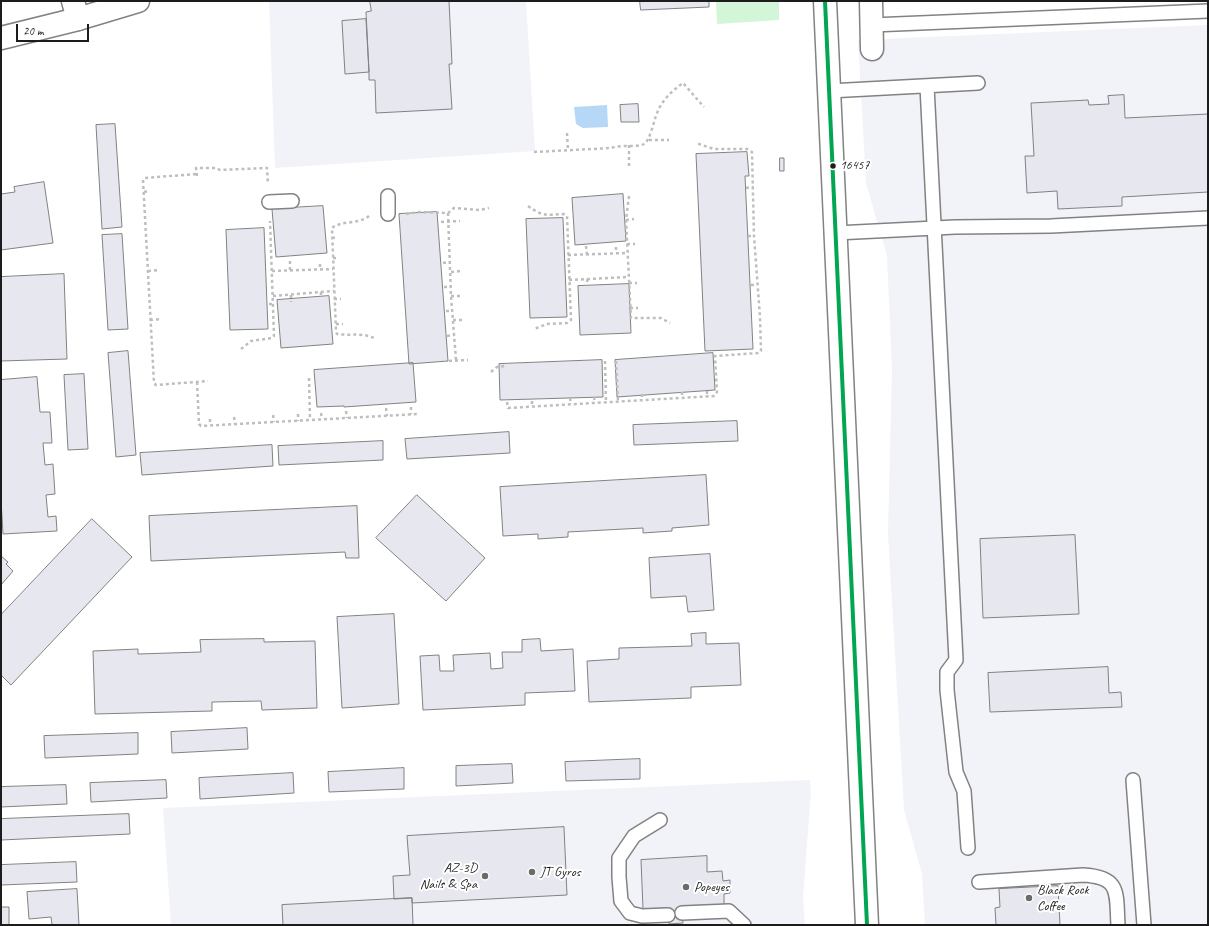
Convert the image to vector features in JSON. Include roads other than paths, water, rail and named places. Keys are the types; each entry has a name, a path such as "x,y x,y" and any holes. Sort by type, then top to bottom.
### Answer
{"main road":[{"path":"1,38 75,10 138,1"},
{"path":"825,1 867,925"},
{"path":"871,1 872,49"}],"lane":[{"path":"872,25 1208,11"},
{"path":"829,91 978,83"},
{"path":"927,86 956,660 947,672 947,690 956,772 964,791 968,848"},
{"path":"388,196 388,214"},
{"path":"269,202 292,201"},
{"path":"836,233 935,228 1051,226 1208,218"},
{"path":"1133,780 1144,925"},
{"path":"660,820 634,836 619,858 621,902 630,913 642,916 668,915"},
{"path":"979,882 1083,875 1097,876 1107,879 1114,886 1118,925"},
{"path":"682,914 729,911 744,925"}],"water":[{"path":"607,105 608,127 583,128 576,124 574,107"}],"place":[{"name":"16457","path":"833,166"},
{"name":"JT Gyros","path":"532,872"},
{"name":"AZ-3D Nails & Spa","path":"485,876"},
{"name":"Popeyes","path":"686,887"},
{"name":"Black Rock Coffee","path":"1029,898"}]}
